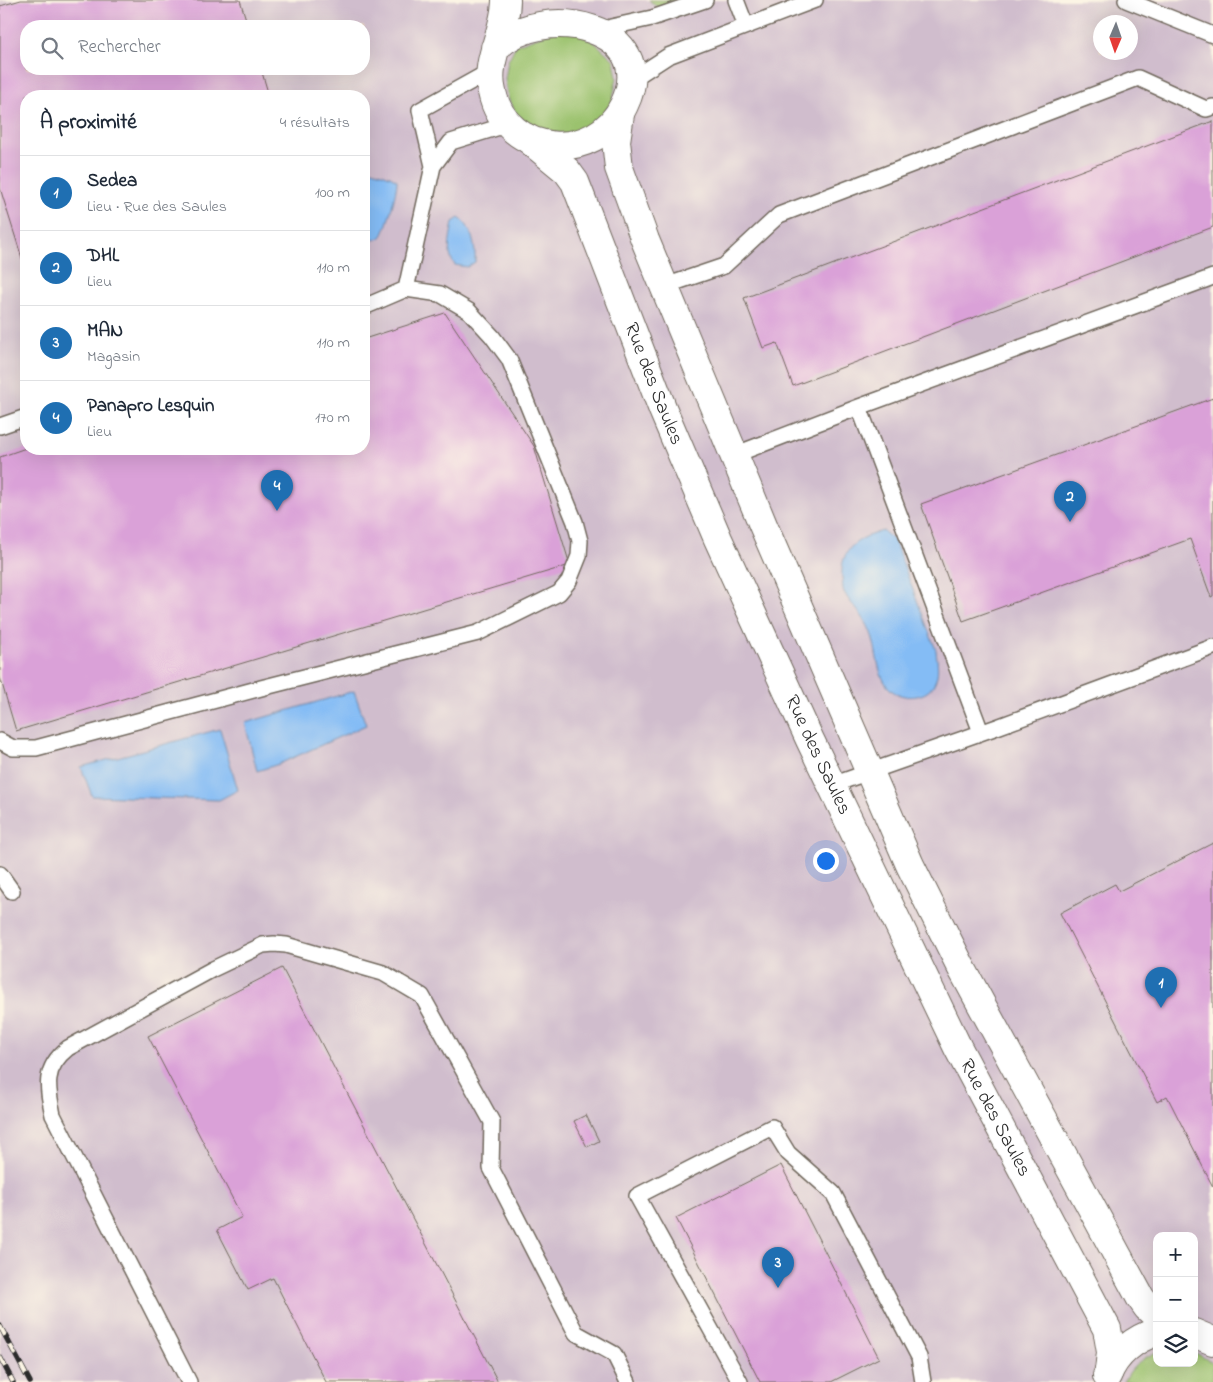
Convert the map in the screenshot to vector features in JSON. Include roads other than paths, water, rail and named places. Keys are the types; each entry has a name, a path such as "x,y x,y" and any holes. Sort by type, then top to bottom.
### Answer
{"street":[{"name":"Rue des Saules","path":"506,0 504,24 492,60 492,94 496,105 518,131 553,158 567,171 575,182 660,401 718,539 832,785 958,1048 1106,1329 1111,1352 1107,1377"},
{"name":"Rue des Saules","path":"492,60 508,29 526,14 536,9 559,5 577,4 593,13 611,27 624,46 631,69 631,80 626,103 613,123 600,134 573,145 550,146 518,131"},
{"name":"Rue des Saules","path":"620,114 616,141 619,168 642,231 734,455 910,865 961,967 1140,1296 1153,1312"},
{"name":"Rue des Saules","path":"1107,1377 1123,1352 1132,1343 1153,1334"},
{"path":"1198,1334 1213,1340"}],"lane":[{"path":"611,27 652,18 705,0"},
{"path":"736,0 746,26"},
{"path":"631,80 668,56 815,0"},
{"path":"1126,0 1213,35"},
{"path":"433,166 420,110 492,60"},
{"path":"665,286 724,266 779,215 1138,78 1206,110 1213,107"},
{"path":"406,289 433,166 451,142 518,131"},
{"path":"734,455 1213,277"},
{"path":"0,741 13,748 36,748 478,633 559,593 569,581 579,556 580,541 575,522 508,360 492,336 469,311 440,294 406,289 370,304"},
{"path":"859,407 981,732"},
{"path":"0,426 20,419"},
{"path":"832,785 997,727 1213,647"},
{"path":"0,874 12,891"},
{"path":"189,1382 53,1115 48,1095 50,1070 57,1056 68,1048 213,970 263,945 274,944 286,945 383,973 422,996 492,1122 491,1168 576,1333 614,1354 628,1382"},
{"path":"740,1382 638,1196 772,1127 788,1153 833,1193 919,1357 923,1382"}],"water":[{"path":"370,170 397,180 394,200 386,227 381,237 374,240 370,240"},
{"path":"459,218 467,226 474,244 475,262 467,267 455,265 449,250 453,222"},
{"path":"883,531 894,540 936,650 938,667 936,680 931,689 920,695 902,695 891,690 886,684 880,671 868,626 843,590 842,567 844,559 852,546 866,537"},
{"path":"354,691 366,725 279,764 257,771 245,723"},
{"path":"220,729 238,790 219,800 92,796 81,767"}],"railway":[{"path":"0,1326 30,1382"},
{"path":"0,1357 13,1382"}],"place":[{"name":"Panapro Lesquin","path":"277,511"},
{"name":"DHL","path":"1070,522"},
{"name":"Sedea","path":"1161,1008"},
{"name":"MAN","path":"778,1288"}]}
